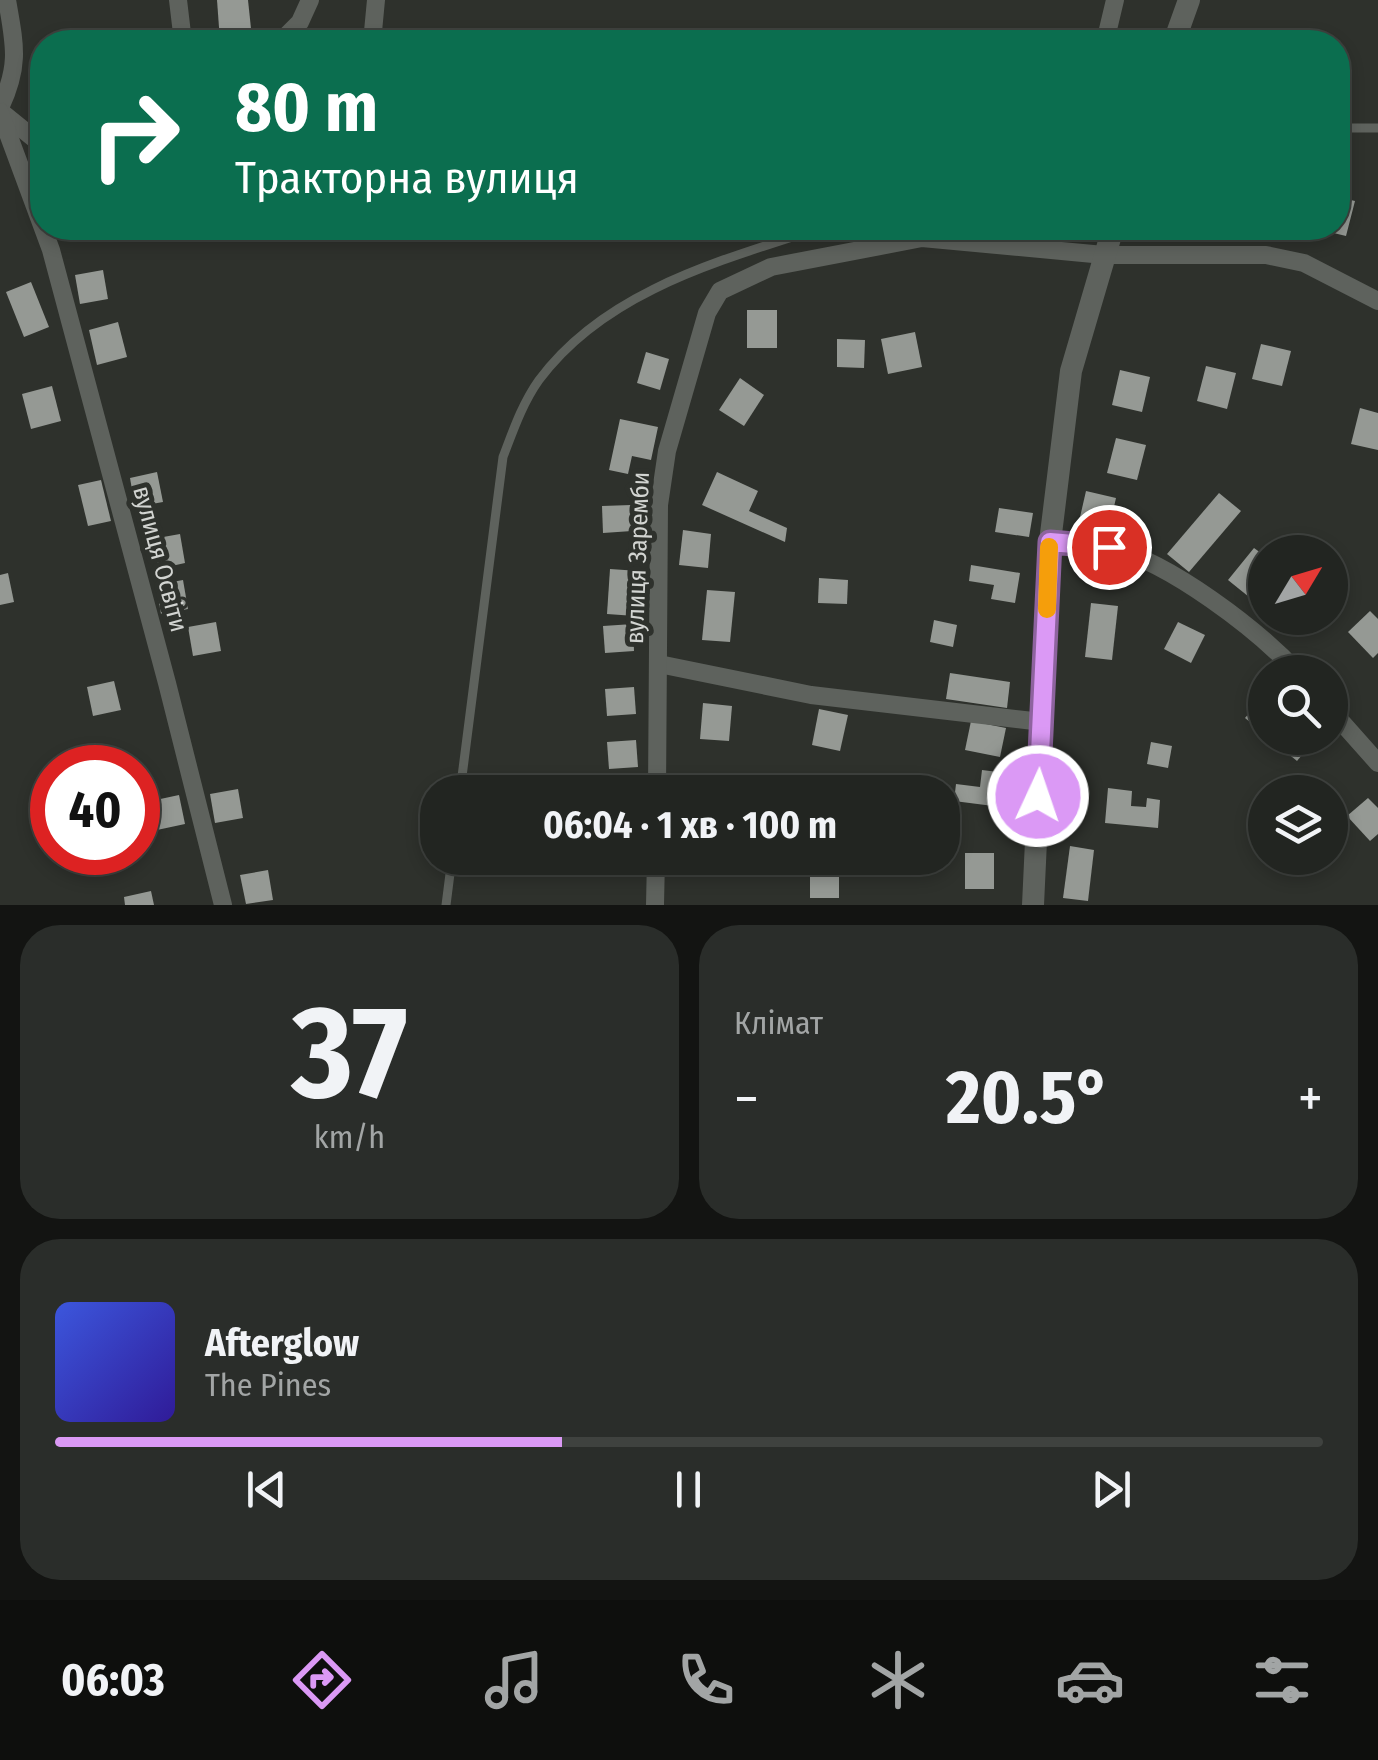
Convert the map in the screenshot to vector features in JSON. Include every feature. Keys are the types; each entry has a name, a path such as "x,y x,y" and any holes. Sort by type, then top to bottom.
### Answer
{"street":[{"path":"7,0 15,46 14,78 0,110 30,135"},
{"path":"178,0 182,30"},
{"path":"292,30 310,0"},
{"path":"373,30 376,0"},
{"path":"1108,30 1115,0"},
{"path":"1178,30 1189,0"},
{"name":"вулиця Освіти","path":"0,110 30,192"},
{"name":"вулиця Освіти","path":"47,240 223,905"},
{"name":"вулиця Заремби","path":"657,775 663,474 707,313 720,290 771,267 912,240"},
{"name":"вулиця Заремби","path":"943,240 1104,255 1266,255 1304,263 1378,301"},
{"path":"1033,905 1050,542 1071,370 1108,240"},
{"path":"1050,542 1109,547 1146,560 1179,578 1278,655"},
{"path":"660,664 812,695 1042,722"},
{"path":"1348,730 1378,764"},
{"path":"655,905 656,875"}],"lane":[{"path":"1350,128 1378,128"},
{"path":"462,775 502,457 537,382 586,330 638,295 726,258 782,240"},
{"path":"446,905 450,875"}],"building":[{"path":"217,0 248,0 251,30 219,30"},
{"path":"103,270 108,299 80,304 75,275"},
{"path":"31,282 49,327 24,337 6,292"},
{"path":"747,310 777,310 777,348 747,348"},
{"path":"118,322 127,357 97,365 89,330"},
{"path":"915,332 922,367 888,374 881,339"},
{"path":"837,339 865,340 864,368 837,367"},
{"path":"1261,344 1291,351 1282,386 1252,379"},
{"path":"646,352 669,359 660,390 637,383"},
{"path":"1206,366 1236,373 1227,409 1197,401"},
{"path":"1120,370 1150,377 1142,412 1112,405"},
{"path":"740,378 764,395 744,426 719,410"},
{"path":"52,386 61,421 31,429 22,394"},
{"path":"1360,408 1378,413 1378,450 1351,444"},
{"path":"620,419 658,427 651,460 632,456 628,474 609,470"},
{"path":"1116,438 1146,445 1137,480 1107,473"},
{"path":"157,472 163,502 135,507 130,478"},
{"path":"717,472 758,491 749,511 787,528 785,542 702,505"},
{"path":"101,480 111,521 88,526 78,485"},
{"path":"1086,491 1116,498 1108,533 1078,526"},
{"path":"1219,493 1241,511 1189,572 1167,554"},
{"path":"631,505 632,531 603,533 602,506"},
{"path":"999,508 1033,513 1029,537 995,532"},
{"path":"683,530 711,534 708,568 679,565"},
{"path":"180,534 185,563 158,569 152,539"},
{"path":"1248,555 1248,596 1228,580"},
{"path":"971,565 1020,573 1015,603 991,599 994,585 969,581"},
{"path":"610,569 639,571 635,616 607,614"},
{"path":"8,573 14,602 0,605 0,575"},
{"path":"819,578 848,580 847,604 818,603"},
{"path":"183,580 188,609 161,614 156,585"},
{"path":"707,590 735,592 730,642 702,640"},
{"path":"1091,603 1118,606 1112,660 1085,657"},
{"path":"1370,611 1378,619 1378,653 1373,658 1348,632"},
{"path":"934,620 957,625 953,647 930,642"},
{"path":"216,622 221,651 193,656 188,627"},
{"path":"1178,622 1205,635 1191,663 1164,649"},
{"path":"633,624 634,651 605,653 603,626"},
{"path":"950,673 1010,682 1007,708 946,699"},
{"path":"114,681 121,710 93,716 87,687"},
{"path":"634,687 636,714 607,716 605,689"},
{"path":"703,703 732,706 729,741 700,739"},
{"path":"819,709 848,715 840,751 812,745"},
{"path":"971,721 1006,728 1000,757 965,750"},
{"path":"636,740 638,767 609,769 607,742"},
{"path":"1151,742 1172,746 1168,768 1147,764"},
{"path":"982,770 1006,773 1001,807 960,802 960,784 980,787"},
{"path":"1108,788 1132,791 1131,806 1146,807 1147,798 1160,800 1158,828 1105,823"},
{"path":"238,789 243,818 215,823 210,794"},
{"path":"179,795 185,824 160,829 160,799"},
{"path":"1368,798 1378,808 1378,834 1370,841 1348,815"},
{"path":"1070,846 1094,850 1088,901 1063,898"},
{"path":"965,853 994,853 994,889 965,889"},
{"path":"268,870 273,900 246,904 240,875"},
{"path":"810,875 839,875 839,898 810,898"},
{"path":"151,891 154,905 125,905 124,897"}],"slow traffic":[{"path":"1047,609 1049,547"}],"route":[{"path":"1038,796 1050,542 1109,547"}]}
